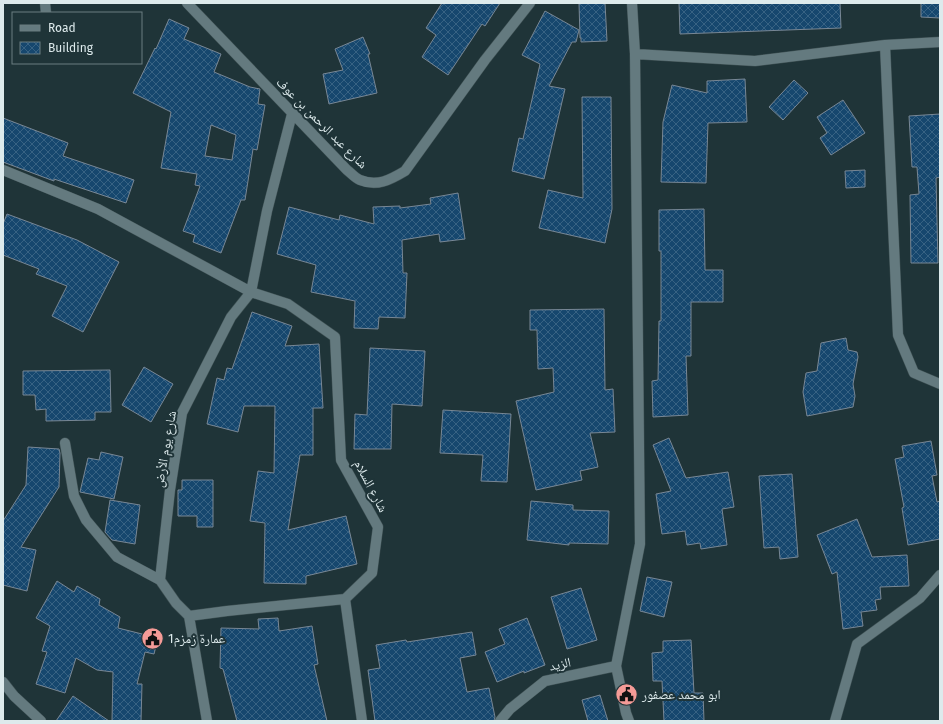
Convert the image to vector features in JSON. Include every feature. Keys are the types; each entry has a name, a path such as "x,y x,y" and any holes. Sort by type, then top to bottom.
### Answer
{"street":[{"name":"شارع عبد الرحمن بن عوف","path":"187,3 347,170 359,180 374,184 390,180 405,171 484,60 530,3"},
{"path":"629,721 616,666 640,544 635,54 632,3"},
{"path":"635,54 755,61 885,45 940,42"},
{"path":"885,45 898,335 914,373 940,384"},
{"path":"3,170 98,209 251,292 267,211 292,114"},
{"name":"شارع يوم الأرض","path":"160,580 170,490 182,413 231,317 251,292"},
{"name":"شارع السلام","path":"251,292 288,304 335,336 342,460 378,527 372,573 345,599"},
{"path":"65,443 74,496 86,520 116,557 160,580 176,603 189,616 207,721"},
{"path":"835,721 857,644 920,598 940,575"},
{"path":"189,616 345,599 362,721"},
{"name":"الزيد","path":"500,721 510,709 545,681 616,666"},
{"path":"3,682 14,696 41,721"}],"building":[{"path":"442,3 500,3 485,26 482,24 448,75 422,57 436,35 426,28"},
{"path":"579,3 605,3 607,41 581,42"},
{"path":"679,3 840,3 841,28 680,34"},
{"path":"921,3 940,3 940,18 921,17"},
{"path":"545,11 579,30 576,42 572,42 549,86 565,89 544,179 512,171 519,138 523,139 540,64 522,55"},
{"path":"169,19 189,28 184,39 221,54 214,72 250,87 260,89 258,104 265,105 257,150 253,149 245,200 241,200 221,253 193,242 195,235 183,231 200,186 195,185 197,174 161,168 171,112 133,93 155,48 156,49","holes":["211,125 236,135 232,160 205,156"]},
{"path":"363,37 370,54 368,54 377,93 329,104 323,74 343,70 335,49"},
{"path":"745,79 747,122 708,123 706,183 661,182 663,122 672,85 707,93 707,81"},
{"path":"794,80 808,93 783,120 769,107"},
{"path":"582,97 611,97 612,209 605,243 539,228 548,190 583,198"},
{"path":"843,100 865,133 831,155 820,138 827,133 817,117"},
{"path":"940,114 940,177 936,178 938,263 911,263 910,195 919,194 917,167 912,167 909,116"},
{"path":"3,118 68,143 63,156 134,180 126,203 54,179 54,181 3,162"},
{"path":"865,170 865,187 846,188 845,171"},
{"path":"458,193 465,239 440,242 439,234 402,240 403,273 407,273 405,318 379,317 378,329 354,328 355,301 311,292 316,265 277,254 289,207 339,220 340,215 374,224 373,207 400,206 400,208 431,204 430,198"},
{"path":"704,209 705,270 723,270 723,302 691,302 691,356 686,356 688,415 653,417 652,381 658,380 659,321 661,321 661,251 659,251 659,210"},
{"path":"7,214 77,240 119,262 83,332 52,316 67,286 36,274 39,269 3,255 3,224"},
{"path":"604,309 605,390 613,389 615,432 590,433 598,467 580,471 582,480 536,490 516,401 554,392 553,368 538,369 537,330 530,330 530,310"},
{"path":"252,312 292,326 285,346 319,344 323,408 313,408 313,455 300,455 288,530 346,516 357,564 306,576 306,584 264,583 265,523 250,521 258,471 274,473 275,406 244,406 238,432 207,424 217,378 224,380 227,368 232,369"},
{"path":"846,338 848,350 857,352 858,357 853,384 855,396 853,407 807,416 803,392 806,373 817,371 821,343"},
{"path":"370,348 425,351 422,406 392,404 391,449 354,449 355,414 367,415"},
{"path":"144,367 173,384 151,422 122,405"},
{"path":"110,370 111,412 95,412 95,420 46,421 46,409 36,410 35,395 23,395 23,371"},
{"path":"443,410 511,414 507,482 481,481 483,455 440,453"},
{"path":"669,438 686,478 728,472 734,507 722,509 727,545 701,549 700,543 687,545 685,531 662,534 656,494 671,491 653,445"},
{"path":"931,441 937,475 932,476 937,502 940,501 940,539 908,545 902,508 904,507 895,459 904,457 902,446"},
{"path":"28,447 59,449 60,453 59,487 21,547 36,550 27,591 3,585 3,521 26,485"},
{"path":"101,452 123,457 114,499 80,492 88,458 99,460"},
{"path":"792,474 798,557 780,559 779,547 764,548 759,476"},
{"path":"182,480 213,480 213,527 197,527 197,516 178,516 178,490 182,490"},
{"path":"110,500 140,505 135,544 112,540 105,532"},
{"path":"531,501 573,505 573,510 609,511 608,544 569,543 569,545 527,540"},
{"path":"857,519 872,557 907,555 909,586 880,587 881,599 875,600 877,610 861,612 863,626 843,629 837,572 832,574 817,535"},
{"path":"647,577 672,582 664,617 640,611"},
{"path":"57,581 74,592 77,586 100,599 99,605 120,617 118,628 158,638 154,654 145,652 137,684 142,684 141,721 112,721 113,672 97,670 76,658 65,693 36,684 47,652 42,651 50,626 36,618"},
{"path":"581,588 597,640 567,649 551,597"},
{"path":"278,618 279,631 312,626 318,664 314,665 327,721 237,721 223,669 220,668 221,628 259,629 258,619"},
{"path":"527,618 545,665 524,673 524,671 497,682 485,652 505,644 499,629"},
{"path":"472,632 476,655 460,658 467,692 489,688 495,717 494,721 375,721 368,670 380,668 376,645"},
{"path":"691,640 694,693 703,693 704,721 664,721 662,681 653,681 652,653 663,652 663,641"},
{"path":"600,695 608,721 588,721 582,700"},
{"path":"73,696 109,721 56,721"}],"place":[{"name":"عمارة زمزم1","path":"152,638"},
{"name":"ابو محمد عصفور","path":"626,694"}]}
